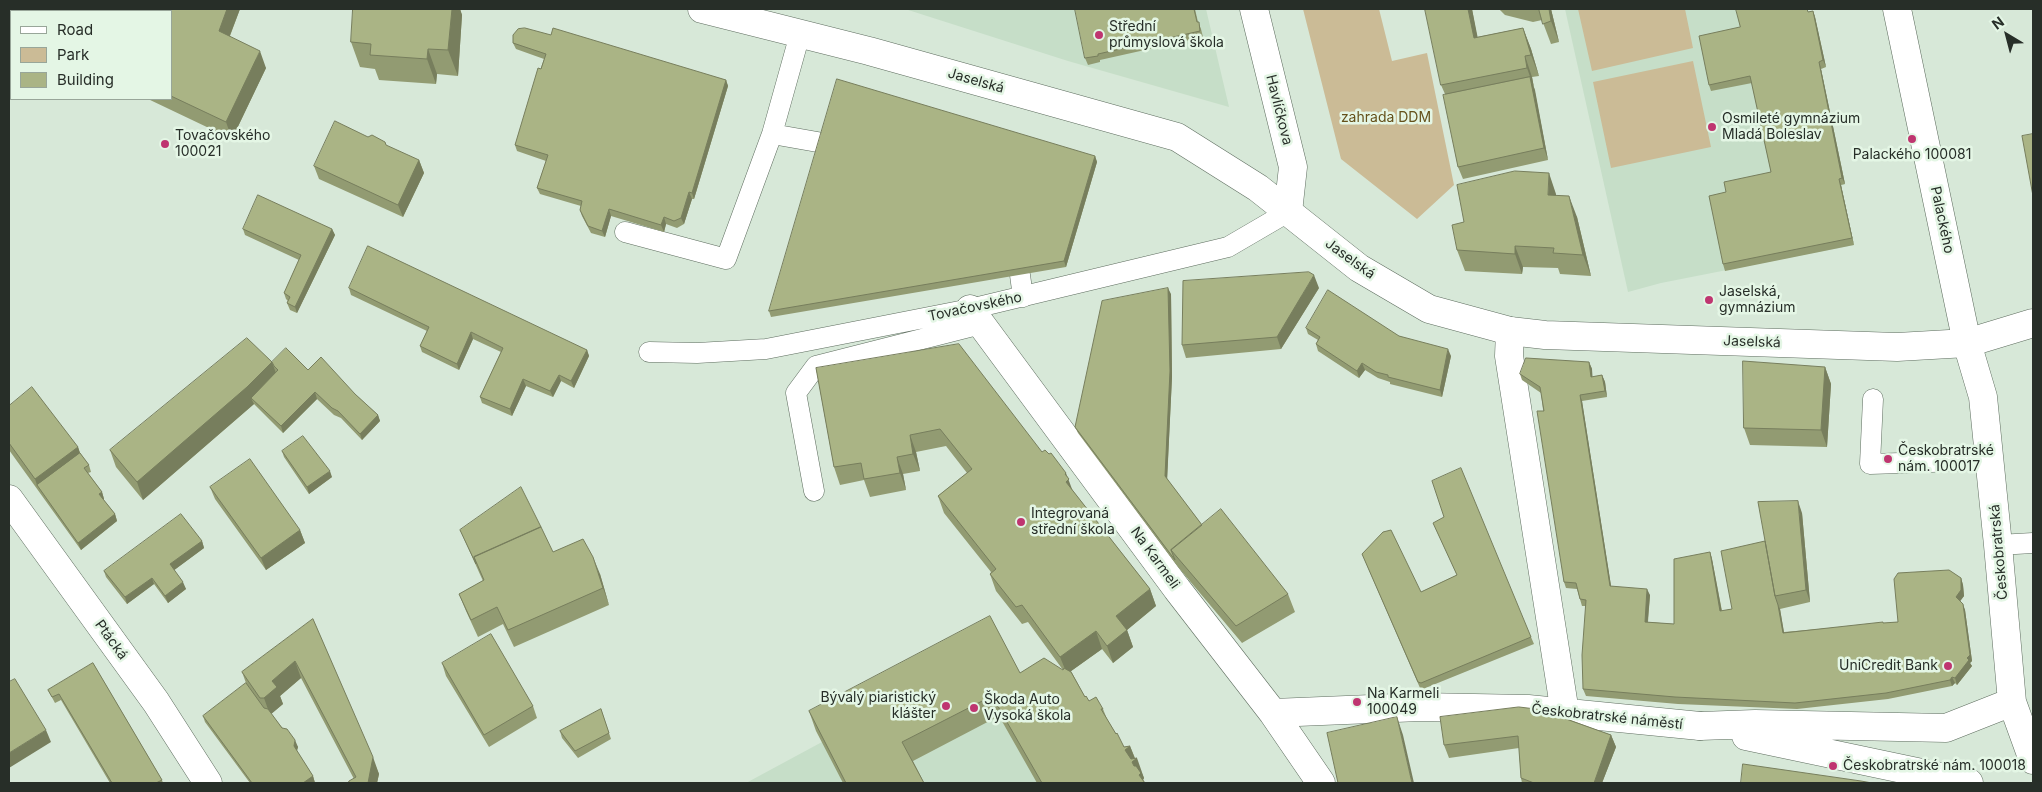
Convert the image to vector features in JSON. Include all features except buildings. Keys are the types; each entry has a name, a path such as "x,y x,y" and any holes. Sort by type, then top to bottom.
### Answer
{"street":[{"name":"Jaselská","path":"702,9 869,51 1177,137 1258,188 1360,268 1429,308 1510,331 1536,334 1896,347 1967,343 2033,323"},
{"name":"Havlíčkova","path":"1254,9 1294,167 1288,212"},
{"name":"Palackého","path":"1897,9 1967,343"},
{"name":"Na Karmeli","path":"976,317 1177,589 1273,713 1321,783"},
{"path":"1510,331 1509,356 1565,713"},
{"name":"Českobratrská","path":"1967,343 1983,397 2012,702 2033,760"},
{"name":"Ptácká","path":"9,499 156,702 208,783"},
{"name":"Českobratrské náměstí","path":"1700,726 1755,724 1946,728 2012,702"},
{"name":"Českobratrské náměstí","path":"1273,713 1420,707 1528,709 1700,726 1970,783"}],"lane":[{"path":"625,232 726,259 772,134 800,34"},
{"path":"772,134 823,142"},
{"name":"Tovačovského","path":"649,352 697,354 766,350 976,317 1023,297 1228,247 1288,212"},
{"path":"1020,275 1023,297"},
{"path":"814,491 796,392 816,366 976,317"},
{"path":"1873,399 1870,464 1961,462 1989,457"},
{"path":"1998,545 2033,542"}],"shaded area":[{"name":"Střední průmyslová škola","path":"905,9 1206,9 1229,107 1068,61"},
{"name":"Osmileté gymnázium Mladá Boleslav","path":"1565,9 1808,9 1810,19 1815,17 1826,67 1821,69 1845,184 1841,186 1854,245 1661,283 1628,292"},
{"name":"Škoda Auto Vysoká škola","path":"1027,694 1139,783 746,783 822,742"}],"green space":[{"name":"zahrada DDM","path":"1303,9 1379,9 1392,61 1427,53 1454,185 1417,219 1341,159"},
{"path":"1578,9 1685,9 1693,48 1592,71"},
{"path":"1693,61 1711,147 1611,168 1593,82"}],"place":[{"name":"Střední průmyslová škola","path":"1099,35"},
{"name":"Osmileté gymnázium Mladá Boleslav","path":"1712,127"},
{"name":"Palackého 100081","path":"1912,139"},
{"name":"Tovačovského 100021","path":"165,144"},
{"name":"Jaselská, gymnázium","path":"1709,300"},
{"name":"Českobratrské nám. 100017","path":"1888,459"},
{"name":"Integrovaná střední škola","path":"1021,522"},
{"name":"UniCredit Bank","path":"1948,666"},
{"name":"Na Karmeli 100049","path":"1357,702"},
{"name":"Bývalý piaristický klášter","path":"946,706"},
{"name":"Škoda Auto Vysoká škola","path":"974,708"},
{"name":"Českobratrské nám. 100018","path":"1833,766"}]}
